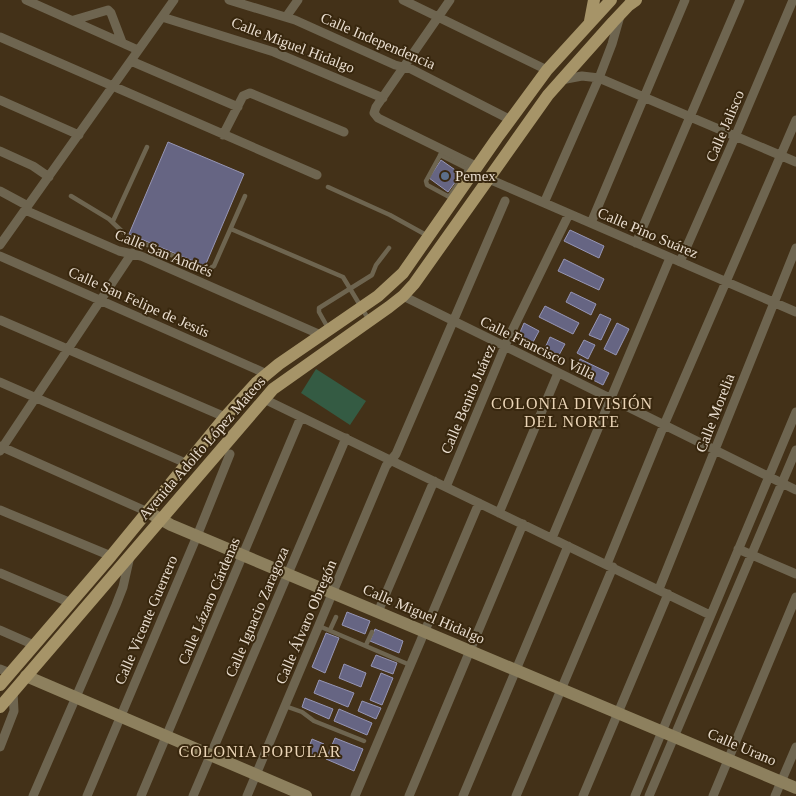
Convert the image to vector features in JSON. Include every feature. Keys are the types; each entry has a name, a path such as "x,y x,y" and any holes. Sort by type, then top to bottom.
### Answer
{"main road":[{"path":"590,21 594,0"},
{"name":"Avenida Adolfo López Mateos","path":"0,685 5,671 34,645 148,512 225,417 267,374 393,284 403,273 429,237 452,198 473,168 547,70 611,0"},
{"name":"Avenida Adolfo López Mateos","path":"0,707 264,399 280,383 403,296 425,269 548,95 620,14 636,0"},
{"path":"497,138 512,147"}],"street":[{"path":"26,0 138,50"},
{"path":"0,245 174,0"},
{"name":"Calle Independencia","path":"229,0 286,17 395,65 411,69 511,120"},
{"path":"286,17 298,0"},
{"path":"403,0 547,70"},
{"path":"450,0 374,113 378,118 473,168"},
{"path":"591,223 686,0"},
{"path":"636,243 740,0"},
{"name":"Calle Jalisco","path":"680,262 736,137 792,0"},
{"path":"74,20 108,10 112,13 122,42"},
{"path":"544,203 599,78 612,44 620,14"},
{"name":"Calle Miguel Hidalgo","path":"162,17 274,52 383,98"},
{"path":"0,37 317,175"},
{"path":"131,61 238,108"},
{"path":"561,80 582,76 599,78 796,162"},
{"path":"223,135 245,94 250,93 344,132"},
{"path":"0,100 79,135"},
{"path":"516,796 561,689 664,425 796,120"},
{"path":"0,150 33,166 49,177"},
{"name":"Calle Pino Suárez","path":"489,179 796,312"},
{"name":"Calle San Andrés","path":"0,192 27,208 119,251 132,253 150,260 325,332"},
{"path":"391,460 396,454 505,201"},
{"name":"Calle Benito Juárez","path":"446,487 505,346 569,214"},
{"name":"Calle Morelia","path":"659,589 796,248"},
{"path":"132,253 1,448 148,512"},
{"name":"Calle San Felipe de Jesús","path":"0,256 267,374"},
{"path":"552,538 670,258"},
{"name":"Calle Francisco Villa","path":"403,296 452,322 505,346 796,490"},
{"path":"0,320 225,417"},
{"path":"499,513 558,373"},
{"path":"0,382 188,464"},
{"path":"264,399 710,615"},
{"path":"635,796 796,412"},
{"name":"Calle Lázaro Cárdenas","path":"141,796 301,417"},
{"name":"Calle Ignacio Zaragoza","path":"194,796 346,438"},
{"path":"649,796 796,450"},
{"name":"Calle Vicente Guerrero","path":"87,796 198,536 230,454"},
{"name":"Calle Álvaro Obregón","path":"247,796 386,466 391,460"},
{"path":"378,612 434,481"},
{"path":"355,796 479,503"},
{"path":"0,510 111,556"},
{"name":"Calle Miguel Hidalgo","path":"148,512 161,520 198,536 675,736"},
{"path":"409,796 523,524"},
{"path":"463,796 568,546"},
{"path":"738,549 796,574"},
{"path":"33,796 119,596 131,554"},
{"path":"0,573 70,603"},
{"path":"583,796 668,594"},
{"path":"713,796 796,597"},
{"path":"0,630 34,645"},
{"path":"26,676 256,774 303,796"},
{"path":"0,747 14,711 13,692"},
{"name":"Calle Urano","path":"675,736 796,788"},
{"path":"775,796 796,747"}],"lane":[{"path":"113,221 147,147"},
{"path":"442,153 426,182 428,185 452,198"},
{"path":"328,187 390,215 429,237"},
{"path":"71,196 113,221 128,237 207,270 214,266 245,196"},
{"path":"231,229 341,276 369,320"},
{"path":"325,332 319,308 372,275 376,265 389,248"},
{"path":"330,630 336,618"},
{"path":"319,626 410,665"},
{"path":"366,645 372,632"},
{"path":"286,706 306,714 314,721 364,741"}],"green space":[{"path":"316,369 366,401 350,425 301,393"}],"building":[{"path":"168,142 244,174 205,266 129,234"},
{"name":"Pemex","path":"441,160 461,174 448,192 429,178"},
{"path":"570,230 604,246 599,258 564,241"},
{"path":"564,259 604,279 599,290 558,271"},
{"path":"571,292 596,304 591,315 566,302"},
{"path":"545,306 579,323 573,334 539,317"},
{"path":"600,314 611,319 601,340 589,335"},
{"path":"524,323 539,331 532,344 518,337"},
{"path":"617,323 629,329 616,355 604,349"},
{"path":"550,337 565,344 559,355 545,348"},
{"path":"584,340 595,345 588,359 577,353"},
{"path":"580,359 609,373 603,385 575,371"},
{"path":"347,612 370,621 365,634 342,625"},
{"path":"375,629 403,641 399,653 370,641"},
{"path":"326,633 339,638 325,673 312,667"},
{"path":"376,655 397,663 393,674 371,666"},
{"path":"344,664 366,673 361,687 339,678"},
{"path":"381,673 393,678 382,705 370,700"},
{"path":"319,680 354,693 348,707 314,693"},
{"path":"305,698 333,709 329,719 302,707"},
{"path":"362,701 381,708 376,719 358,711"},
{"path":"339,709 372,723 367,735 334,721"},
{"path":"335,738 363,749 354,771 326,759"},
{"path":"312,739 324,744 319,757 307,752"}],"place":[{"name":"Pemex","path":"445,176"}],"district":[{"name":"COLONIA DIVISIÓN DEL NORTE","path":"572,412"},
{"name":"COLONIA POPULAR","path":"260,751"}]}
